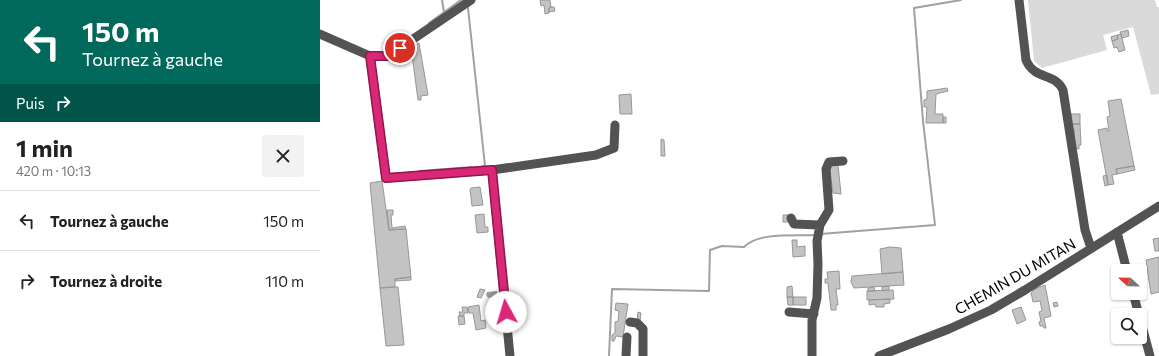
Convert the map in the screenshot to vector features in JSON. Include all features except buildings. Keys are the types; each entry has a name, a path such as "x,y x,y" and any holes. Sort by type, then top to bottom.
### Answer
{"street":[{"path":"320,34 370,56 388,56 471,0"},
{"path":"1019,0 1026,60 1029,67 1034,72 1054,79 1060,84 1063,90 1085,230 1091,248"},
{"path":"370,56 386,178 492,170 596,155 614,148 615,125"},
{"path":"812,356 814,314 817,298 814,252 820,225 829,210 826,169 829,162 843,161"},
{"path":"492,170 510,356"},
{"name":"CHEMIN DU MITAN","path":"878,356 973,319 1025,290 1159,206"},
{"path":"791,218 794,224 798,226 820,225"},
{"path":"1117,232 1125,264"},
{"path":"789,312 814,314"},
{"path":"630,322 637,323 643,329 643,356"},
{"path":"626,356 627,337"},
{"path":"1147,344 1150,356"}],"shaded area":[{"path":"1028,0 1155,0 1157,7 1159,7 1159,94 1151,95 1133,27 1103,35 1107,50 1042,68 1034,61"},
{"path":"497,291 498,296 488,298 486,295 487,292"}],"waterway":[{"path":"442,0 444,12"},
{"path":"429,23 461,0"},
{"path":"820,234 935,225 923,121 914,8 961,0"},
{"path":"468,8 485,166 483,166"},
{"path":"395,46 406,39"},
{"path":"419,171 472,167"},
{"path":"609,356 612,289 709,291 710,250 722,246 744,247 750,242 767,237 816,235"}],"route":[{"path":"400,48 388,56 370,56 386,178 492,170 506,312"}]}
